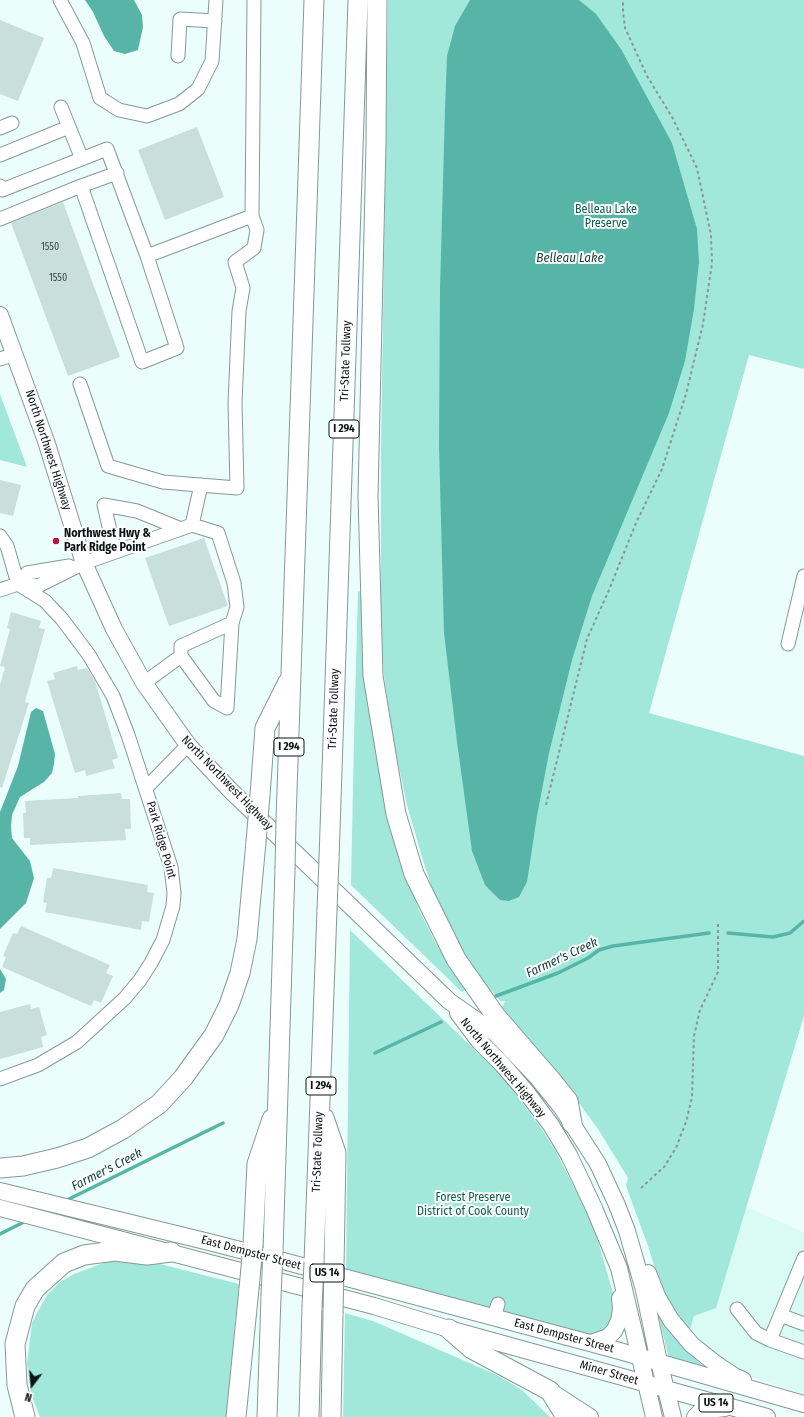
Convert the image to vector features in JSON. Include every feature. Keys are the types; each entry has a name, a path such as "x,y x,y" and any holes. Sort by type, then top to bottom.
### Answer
{"highway":[{"name":"I 294","path":"267,1417 314,0"},
{"name":"Tri-State Tollway","path":"309,1417 358,0"},
{"path":"377,0 376,143 368,496 373,676 392,791 396,814 414,874 456,959 495,1016 568,1101 572,1123"},
{"path":"0,1168 23,1166 57,1158 88,1148 123,1129 159,1104 183,1078 214,1035 229,1005 240,973 247,939 265,728 291,675"},
{"path":"236,1417 253,1245 257,1164 278,1099"},
{"path":"320,1105 336,1153 331,1417"},
{"path":"25,1417 17,1385 15,1344 25,1306 35,1289 64,1263 84,1255 115,1250 147,1255 171,1252"},
{"path":"449,1329 472,1348 550,1391 566,1417"}],"main road":[{"name":"North Northwest Highway","path":"0,316 7,357 46,441 84,563 114,629 144,683 188,745 231,791 448,1001 479,1041 502,1064 527,1093 551,1125 569,1155 594,1208 618,1268 654,1417"},
{"name":"North Northwest Highway","path":"448,1001 496,1034 537,1078 562,1108 598,1164 627,1231 644,1290 672,1417"},
{"name":"East Dempster Street","path":"0,1191 496,1310 591,1343 639,1356"},
{"path":"617,1205 631,1232 657,1296 671,1320 692,1345 734,1376 804,1404"},
{"name":"East Dempster Street","path":"0,1208 374,1306 449,1329"},
{"path":"591,1343 608,1337 614,1331 618,1321 621,1309 618,1268"},
{"name":"Miner Street","path":"449,1329 768,1417"},
{"name":"Miner Street","path":"639,1356 804,1404"},
{"path":"550,1391 590,1417"},
{"path":"695,1417 701,1411 733,1407"}],"street":[{"path":"60,0 84,43 100,98 119,110 147,116 179,104 198,89 212,61 216,0"},
{"path":"80,384 108,466 163,482 237,488 235,414 239,311 243,288 235,262 254,248 257,230 252,216 254,0"},
{"path":"178,56 180,19 215,21"},
{"path":"62,107 82,159"},
{"path":"0,128 12,123"},
{"path":"0,154 69,127"},
{"path":"0,186 2,190 107,149 147,256 178,348 142,362 81,186"},
{"path":"0,219 117,173"},
{"path":"147,256 252,216"},
{"path":"186,527 200,485"},
{"path":"115,552 104,505 137,511 186,527 218,532 234,583 237,607 232,623 227,708 214,701 181,656 181,646 232,623"},
{"path":"0,590 18,584 38,586 84,563 186,527"},
{"path":"0,536 7,546 18,584"},
{"path":"788,644 804,576"},
{"name":"Park Ridge Point","path":"0,1079 38,1065 77,1042 125,998 152,963 165,933 173,906 174,893 171,867 146,788 121,715 109,690 88,654 62,620 45,601 18,584"},
{"path":"144,683 181,656"},
{"path":"146,788 188,745"},
{"path":"770,1340 804,1258"},
{"path":"737,1309 756,1333 770,1340 804,1352"},
{"path":"780,1315 804,1324"}],"path":[{"path":"546,805 587,640 636,523 662,469 686,394 703,324 712,263 711,236 697,168 672,117 647,76 625,28 623,0"},
{"path":"641,1188 664,1167 676,1148 686,1122 692,1097 694,1036 700,1010 718,972 718,921"}],"shaded area":[{"path":"746,1207 804,1232 804,1395 744,1374 719,1360 689,1333 700,1299 716,1308"}],"green space":[{"name":"Belleau Lake Preserve","path":"388,0 804,0 804,369 749,355 649,713 804,756 804,1016 716,1308 694,1316 689,1333 675,1316 661,1288 648,1246 626,1186 628,1178 598,1129 568,1088 500,1011 505,1001 500,1001 492,991 485,994 437,904 407,805 393,738 384,676 381,626 381,448"},
{"path":"0,394 27,467 0,460"},
{"path":"358,591 361,592 363,657 373,735 382,787 402,861 419,910 435,942 466,990 462,992 351,885"},
{"name":"Forest Preserve District of Cook County","path":"350,930 503,1077 539,1125 555,1150 586,1210 598,1241 615,1300 616,1310 607,1328 602,1331 585,1335 346,1270"},
{"path":"144,1260 239,1284 226,1417 40,1417 31,1394 27,1363 32,1323 38,1311 47,1295 60,1282 74,1274 109,1261"},
{"path":"657,1311 685,1349 704,1367 669,1358"},
{"path":"345,1313 373,1321 497,1375 522,1390 550,1417 343,1417"}],"water":[{"path":"85,0 134,0 142,15 143,27 138,50 125,54 114,51 104,36 93,12"},
{"name":"Belleau Lake","path":"470,0 579,0 596,14 621,49 672,143 697,229 699,262 694,309 685,361 669,413 592,596 572,660 549,753 537,816 527,882 519,897 509,901 500,900 485,885 472,851 444,633 439,446 440,289 447,56 455,26"},
{"path":"36,708 43,711 55,754 54,764 52,773 44,782 20,797 12,815 12,838 30,861 34,878 26,903 0,929 0,812 18,766 31,712"},
{"path":"0,969 6,979 4,990 0,993"}],"building":[{"path":"0,20 44,38 18,101 0,94"},
{"path":"197,127 224,197 165,220 138,150"},
{"path":"63,202 120,357 68,376 11,223"},
{"path":"0,480 21,485 13,516 0,513"},
{"path":"204,538 228,606 169,626 145,558"},
{"path":"11,612 41,621 39,628 45,629 25,702 29,703 2,788 0,787 0,685 5,667 0,666 10,629 7,628"},
{"path":"77,666 78,670 87,668 95,681 118,758 112,760 115,768 86,776 85,770 75,773 47,681 55,679 53,673"},
{"path":"121,793 122,799 130,799 131,829 125,829 126,840 30,845 30,838 24,838 23,813 26,813 25,801 78,798 78,796"},
{"path":"53,868 148,885 147,892 154,893 149,922 142,921 141,930 45,912 47,903 43,902 47,878 51,878"},
{"path":"21,926 110,965 106,973 113,976 101,1003 94,1000 91,1006 2,967 6,957 3,956 13,933 17,934"},
{"path":"30,1004 31,1009 39,1007 47,1035 41,1037 43,1047 0,1059 0,1012"}],"waterway":[{"name":"Farmer's Creek","path":"728,933 773,937 790,933 804,921"},
{"name":"Farmer's Creek","path":"496,996 558,973 588,958 599,950 613,946 709,933"},
{"name":"Farmer's Creek","path":"375,1053 441,1022"},
{"name":"Farmer's Creek","path":"65,1201 223,1123"},
{"name":"Farmer's Creek","path":"0,1234 26,1221"}],"place":[{"name":"Northwest Hwy & Park Ridge Point","path":"56,541"}]}
